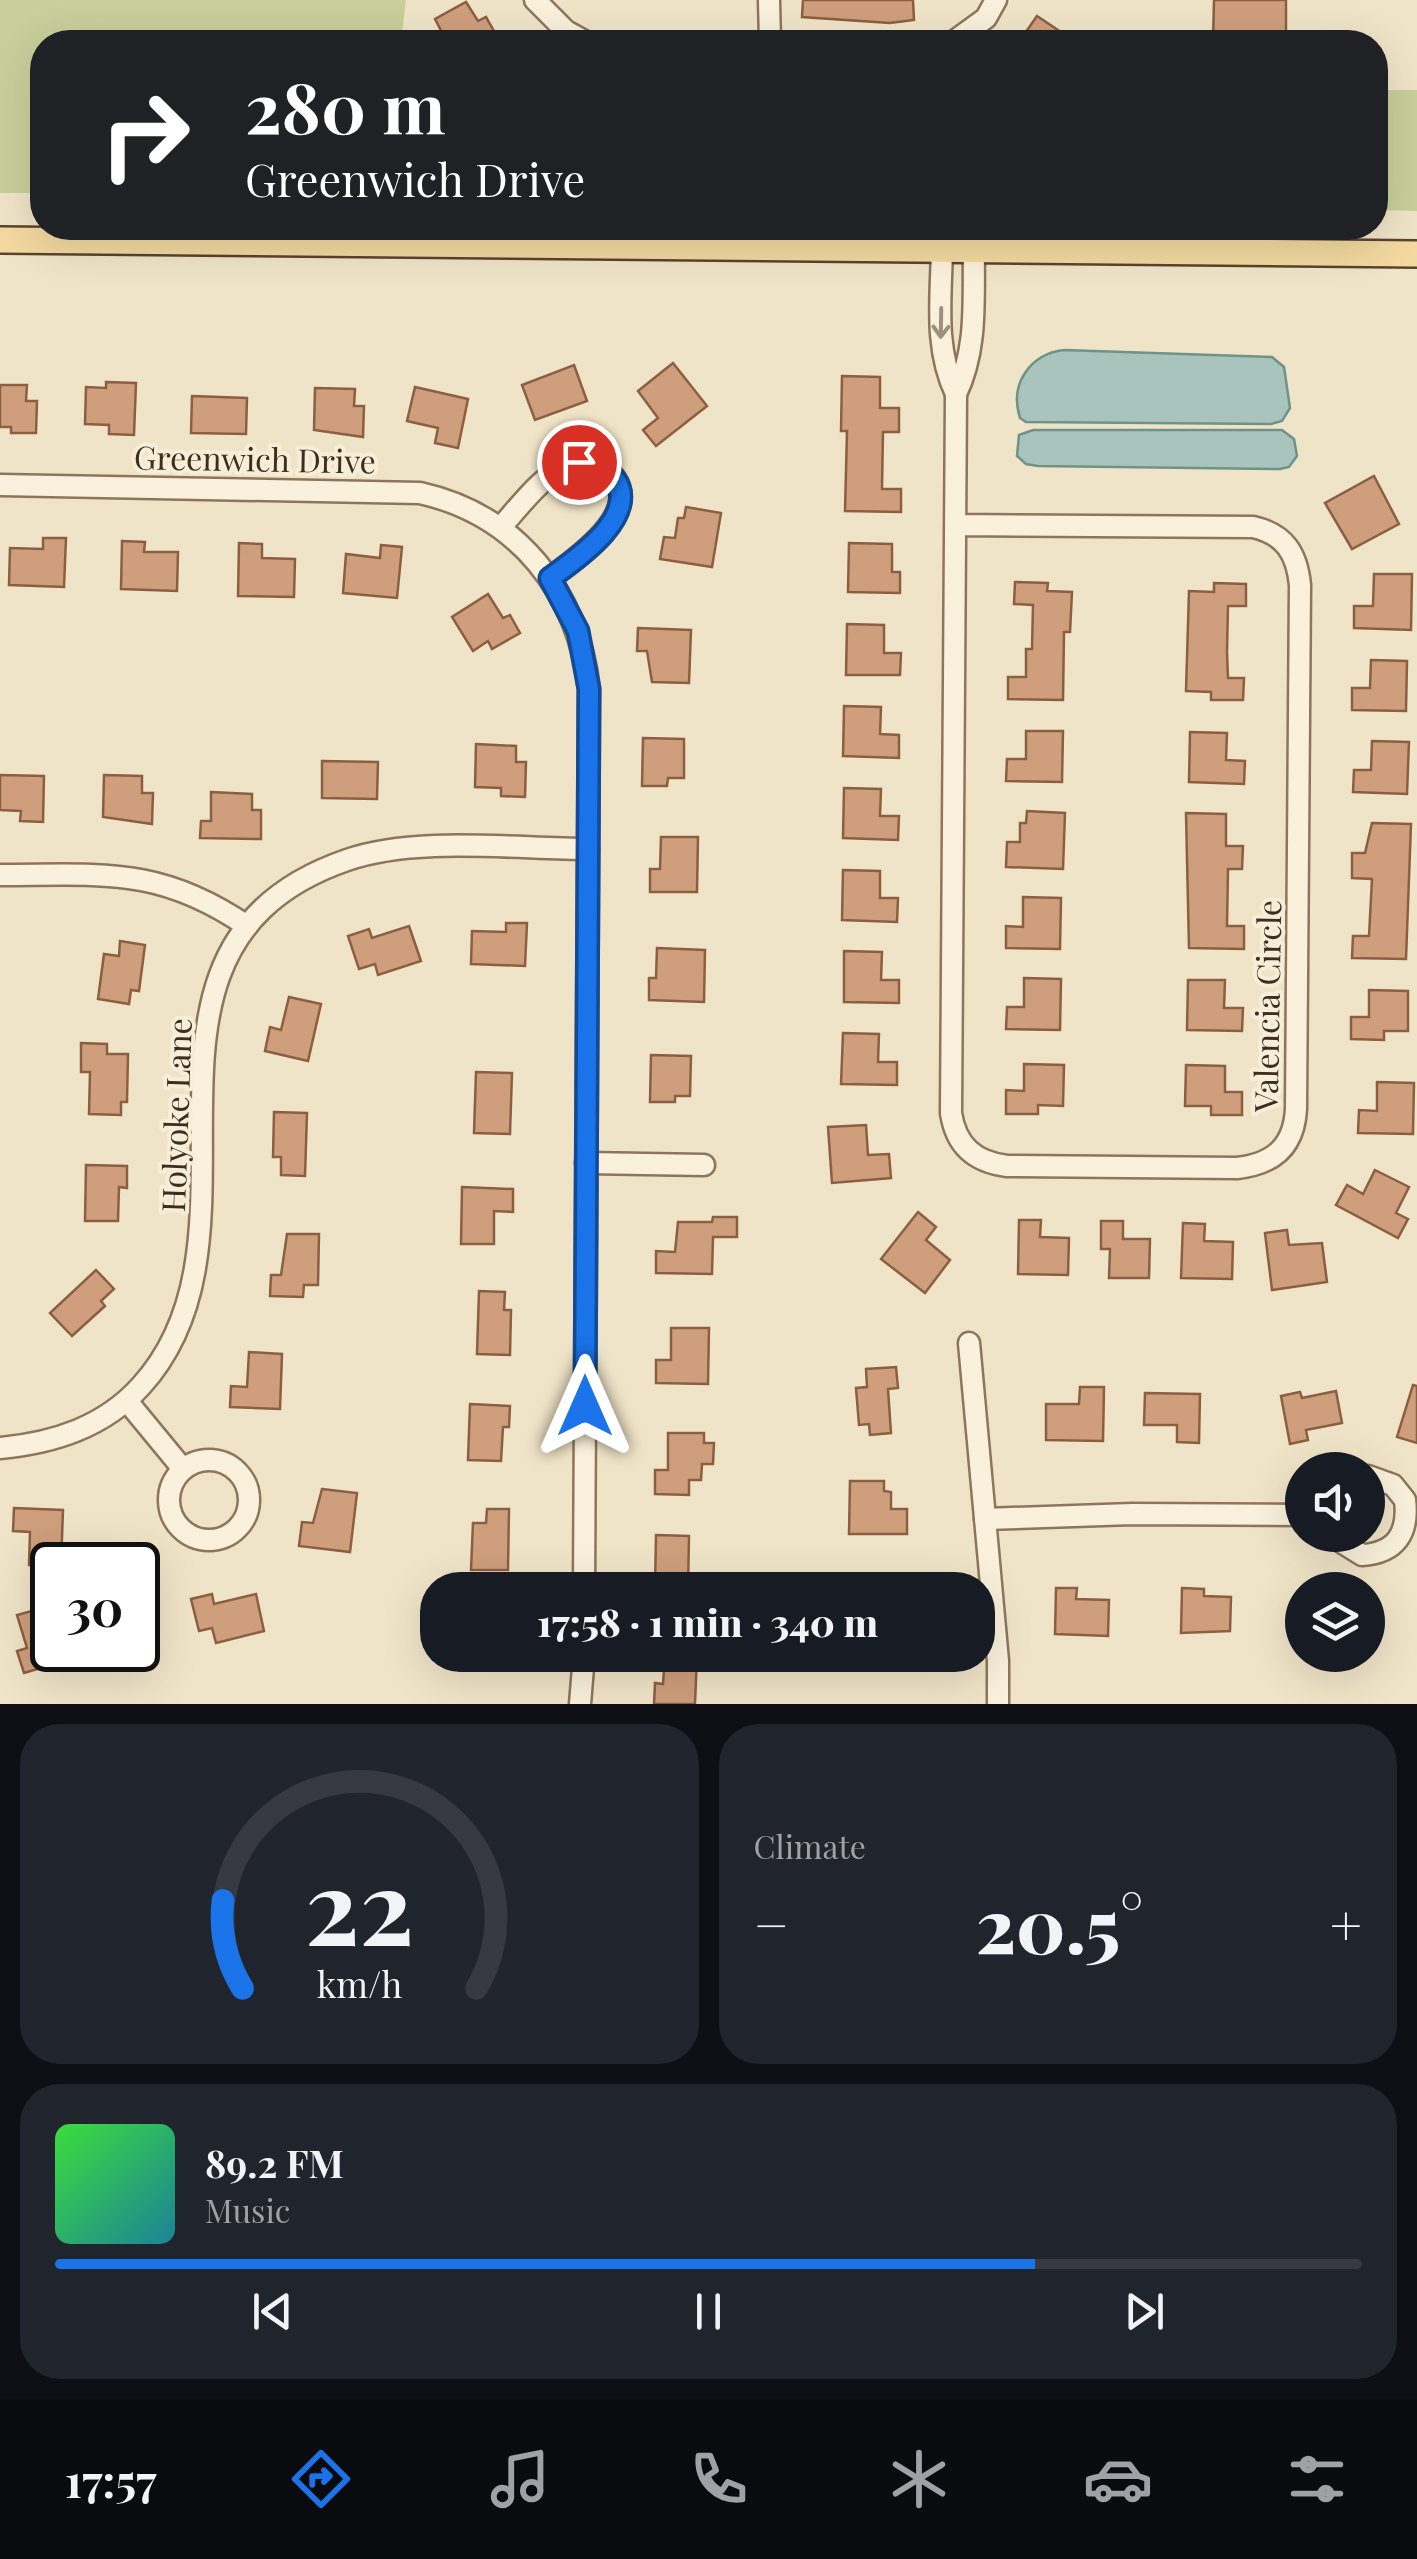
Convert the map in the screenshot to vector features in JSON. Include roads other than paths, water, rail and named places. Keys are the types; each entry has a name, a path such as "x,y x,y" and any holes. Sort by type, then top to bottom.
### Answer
{"main road":[{"path":"0,240 30,240"},
{"path":"718,240 974,250 1417,254"}],"street":[{"path":"535,0 564,30"},
{"path":"769,0 770,30"},
{"path":"969,30 986,18 996,0"},
{"name":"Valencia Circle","path":"942,249 940,345 943,366 956,394 951,1113 956,1135 977,1157 1008,1166 1237,1168 1264,1162 1289,1142 1296,1109 1300,585 1295,559 1283,540 1254,528 956,524"},
{"name":"Valencia Circle","path":"956,394 970,366 974,250"},
{"path":"501,527 570,464 595,464 613,476 620,499 611,524 550,578"},
{"name":"Greenwich Drive","path":"0,485 395,490 446,499 501,527 550,578 566,601 586,660 584,1572"},
{"name":"Holyoke Lane","path":"0,1448 31,1446 75,1432 127,1402 173,1344 194,1286 201,1214 202,1038 214,986 247,926 305,877 375,852 588,849"},
{"path":"0,876 152,880 209,900 247,926"},
{"path":"586,1163 704,1165"},
{"path":"969,1343 998,1704"},
{"path":"127,1402 182,1469"},
{"path":"214,1460 242,1476 248,1509 228,1535 213,1540 196,1538 172,1516 172,1483 182,1469 214,1460"},
{"path":"1385,1482 1393,1485 1405,1500 1408,1518 1394,1546 1385,1549"},
{"path":"984,1519 1285,1515"},
{"path":"580,1704 583,1672"}],"water":[{"path":"1064,350 1272,357 1284,367 1290,408 1282,421 1271,424 1026,422 1020,418 1017,405 1025,373 1041,358"},
{"path":"1033,430 1282,430 1294,439 1297,456 1289,467 1280,469 1038,466 1026,464 1017,456 1019,435"}]}
